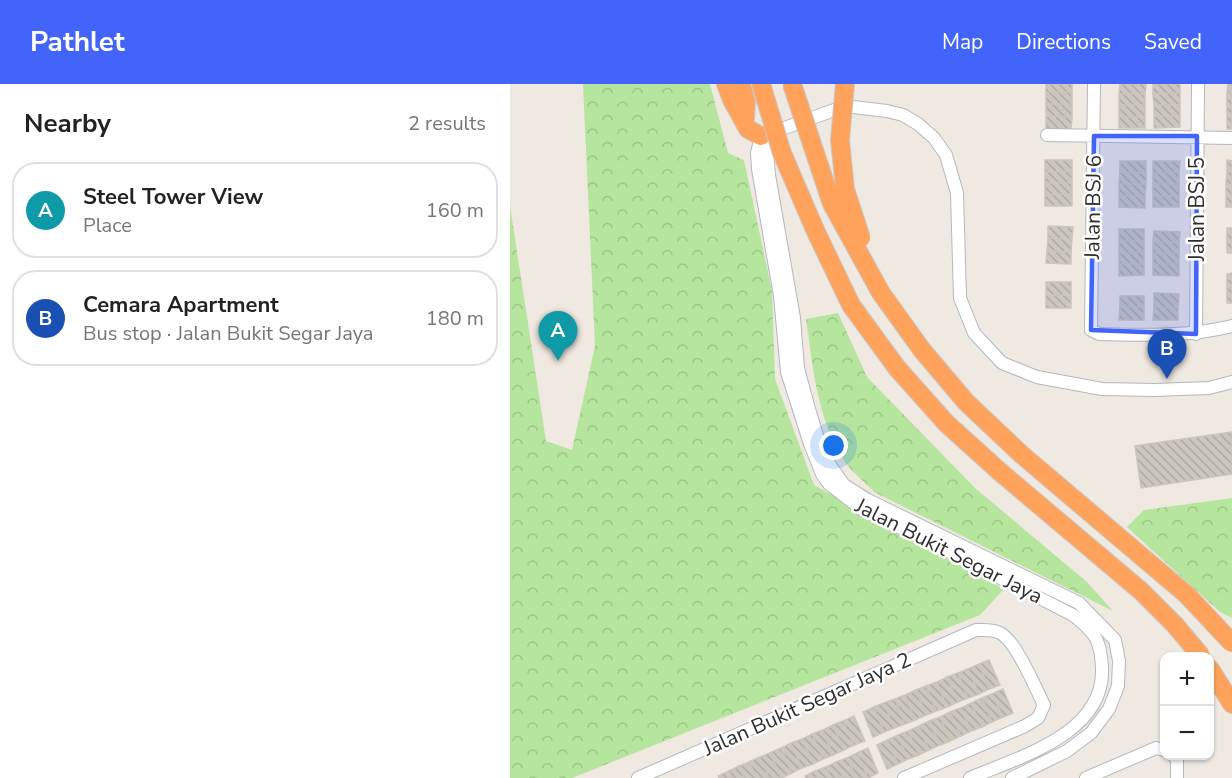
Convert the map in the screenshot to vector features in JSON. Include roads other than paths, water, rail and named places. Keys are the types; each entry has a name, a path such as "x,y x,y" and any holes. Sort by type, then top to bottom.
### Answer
{"highway":[{"path":"761,84 782,153 816,232 851,304 897,368 946,423 1141,591 1175,625 1197,652"},
{"path":"792,84 832,204 881,293 921,350 966,402 1021,454 1187,595 1232,643"},
{"path":"845,84 840,140 845,189 881,293"},
{"path":"733,89 748,129 761,136"},
{"path":"1214,677 1232,704"}],"street":[{"name":"Jalan BSJ 6","path":"1094,84 1091,330 1099,334 1196,334"},
{"name":"Jalan BSJ 5","path":"1196,334 1198,84"},
{"path":"761,136 845,106 887,111 903,116 918,124 934,138 946,155 957,193 960,298 974,333 1002,363 1037,377 1102,389 1209,388 1232,382"},
{"path":"1047,135 1232,138"},
{"name":"Jalan Bukit Segar Jaya","path":"761,136 757,153 758,169 780,296 787,372 822,474 829,484 864,510 1073,615 1090,628 1101,647 1102,677 1096,702 1079,724 1058,739 970,778"},
{"name":"Jalan Bukit Segar Jaya","path":"761,136 767,152 794,318 798,368 822,452 832,468 844,485 868,500 1079,603 1114,640 1119,661 1118,686 1109,709 1092,733 1067,751 1012,778"},
{"path":"1196,334 1232,326"},
{"name":"Jalan Bukit Segar Jaya 2","path":"638,778 976,630 997,631 1007,637 1044,705 1038,718 1025,726 904,778"},
{"path":"1086,778 1156,748 1160,749"},
{"path":"1175,760 1177,778"}],"place":[{"name":"Steel Tower View","path":"558,361"},
{"name":"Cemara Apartment","path":"1167,379"}]}
